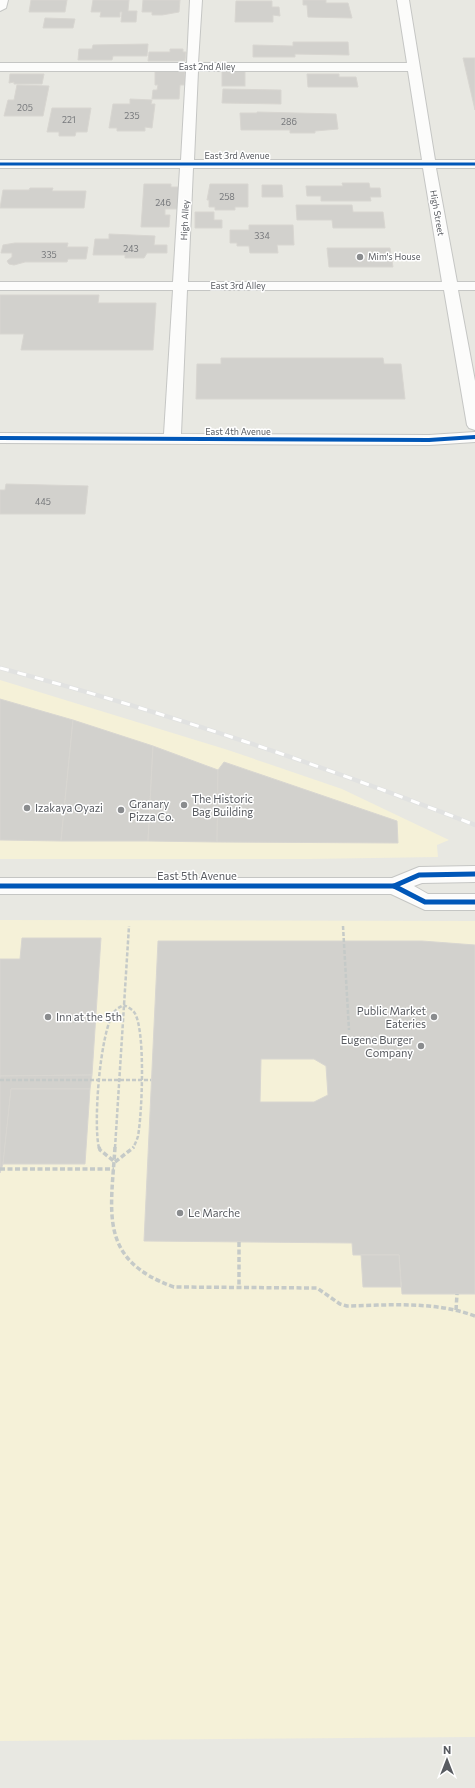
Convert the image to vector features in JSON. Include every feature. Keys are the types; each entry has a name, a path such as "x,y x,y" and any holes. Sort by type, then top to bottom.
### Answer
{"street":[{"path":"0,8 2,0"},
{"name":"High Alley","path":"172,440 196,0"},
{"name":"High Street","path":"403,0 429,164 475,425"},
{"name":"East 2nd Alley","path":"0,67 414,67"},
{"name":"East 3rd Avenue","path":"0,164 475,164"},
{"name":"East 3rd Alley","path":"0,286 475,286"},
{"path":"459,336 475,336"},
{"name":"East 4th Avenue","path":"0,438 429,440 475,437"},
{"name":"East 5th Avenue","path":"0,886 394,886 419,875 475,874"},
{"name":"East 5th Avenue","path":"394,886 424,902 475,902"}],"path":[{"path":"129,926 111,1215 113,1233 121,1251 135,1267 155,1281 174,1287 317,1288 340,1304 347,1306 432,1306 456,1310 474,1316"},
{"path":"343,926 349,1030"},
{"path":"115,1162 133,1148 138,1137 142,1047 140,1026 134,1012 124,1005"},
{"path":"115,1162 100,1150 98,1130 104,1046 107,1026 114,1011 124,1005"},
{"path":"0,1080 151,1080"},
{"path":"0,1169 114,1169"},
{"path":"239,1242 239,1288"},
{"path":"456,1310 458,1294"}],"shaded area":[{"path":"0,680 228,750 342,789 449,840 437,845 438,857 309,859 0,859"},
{"path":"0,920 475,921 475,1737 0,1741"}],"building":[{"path":"31,0 67,0 65,12 29,12"},
{"path":"93,0 129,0 128,11 137,11 136,22 121,22 122,12 120,12 120,17 100,17 101,12 91,12"},
{"path":"143,0 180,0 179,12 152,15 152,12 142,12"},
{"path":"303,0 326,0 326,3 348,3 352,18 308,17 307,5 303,5"},
{"path":"236,1 272,1 272,7 279,7 280,16 273,15 273,22 235,22"},
{"path":"45,18 75,19 73,28 43,28"},
{"path":"293,42 348,42 349,55 295,54 295,57 253,57 253,45 293,46"},
{"path":"148,44 147,56 113,56 112,60 78,60 79,49 92,49 93,45"},
{"path":"170,49 183,49 183,52 186,52 185,61 148,61 149,52 170,52"},
{"path":"463,58 475,58 475,110"},
{"path":"222,70 245,70 245,86 222,86"},
{"path":"155,71 185,71 184,85 180,85 179,99 152,99 153,90 157,90 158,85 155,85"},
{"path":"10,74 44,74 42,84 14,84 14,82 9,83"},
{"path":"307,74 339,74 339,77 356,77 358,87 308,87"},
{"path":"17,85 49,86 43,116 4,116 8,100 14,100"},
{"path":"223,89 281,90 281,104 222,103"},
{"path":"130,99 152,100 151,104 155,104 152,128 145,127 145,131 117,131 117,128 109,128 113,104 130,104"},
{"path":"52,108 91,108 87,132 76,132 75,136 59,136 59,132 47,132"},
{"path":"240,113 336,114 338,129 315,131 315,133 290,133 290,130 241,130"},
{"path":"342,183 369,183 370,188 380,188 381,197 370,197 371,201 321,201 321,196 307,196 306,186 343,186"},
{"path":"144,184 171,184 171,187 179,187 182,209 165,209 165,215 170,215 169,227 141,227"},
{"path":"210,184 248,184 248,207 235,207 235,210 215,210 215,207 209,207 209,200 207,200"},
{"path":"262,185 282,185 283,197 262,197"},
{"path":"30,188 53,188 52,191 86,191 84,208 0,208 3,190 29,190"},
{"path":"296,205 352,205 353,212 383,212 385,228 333,228 332,220 297,220"},
{"path":"195,212 214,212 214,220 222,220 222,228 195,228"},
{"path":"249,225 293,225 294,245 277,245 278,253 250,253 249,246 237,246 237,243 230,243 230,230 249,230"},
{"path":"109,234 155,236 154,245 167,245 167,253 147,253 144,258 125,258 125,255 93,255 95,239 109,239"},
{"path":"15,243 68,243 67,247 88,247 86,259 68,259 67,262 25,262 14,265 9,264 7,261 12,257 12,253 1,253 3,245"},
{"name":"Mim's House","path":"327,248 390,248 393,267 329,267"},
{"path":"0,295 99,295 98,303 156,303 153,350 21,350 24,334 0,334"},
{"path":"221,358 383,358 384,364 401,364 405,399 196,399 197,364 221,364"},
{"path":"6,484 88,486 85,514 0,514 0,490 5,490"},
{"path":"0,699 73,720 61,841 0,840"},
{"path":"73,720 153,746 148,841 61,841"},
{"name":"The Historic Bag Building","path":"153,746 218,770 217,842 148,841"},
{"path":"224,762 397,821 398,843 217,842 218,770"},
{"name":"Inn at the 5th","path":"22,938 101,938 92,1075 0,1076 0,959 20,959"},
{"path":"158,941 422,941 475,945 475,1294 402,1294 399,1255 353,1255 352,1243 144,1241","holes":["261,1059 314,1059 326,1066 328,1095 314,1102 260,1102"]},
{"path":"92,1075 90,1089 11,1089 3,1164 0,1173 0,1076"},
{"path":"11,1089 90,1089 85,1164 3,1164"},
{"path":"361,1255 399,1255 401,1287 363,1287"}],"railway":[{"path":"0,668 180,720 299,760 475,825"}],"cycle path":[{"path":"0,164 475,164"},
{"path":"0,438 429,440 475,437"},
{"path":"0,886 394,886 419,875 475,874"},
{"path":"394,886 425,902 475,902"}],"place":[{"name":"Mim's House","path":"360,257"},
{"name":"The Historic Bag Building","path":"184,805"},
{"name":"Izakaya Oyazi","path":"27,808"},
{"name":"Granary Pizza Co.","path":"121,810"},
{"name":"Inn at the 5th","path":"48,1017"},
{"name":"Public Market Eateries","path":"434,1017"},
{"name":"Eugene Burger Company","path":"421,1046"},
{"name":"Le Marche","path":"180,1213"}]}
